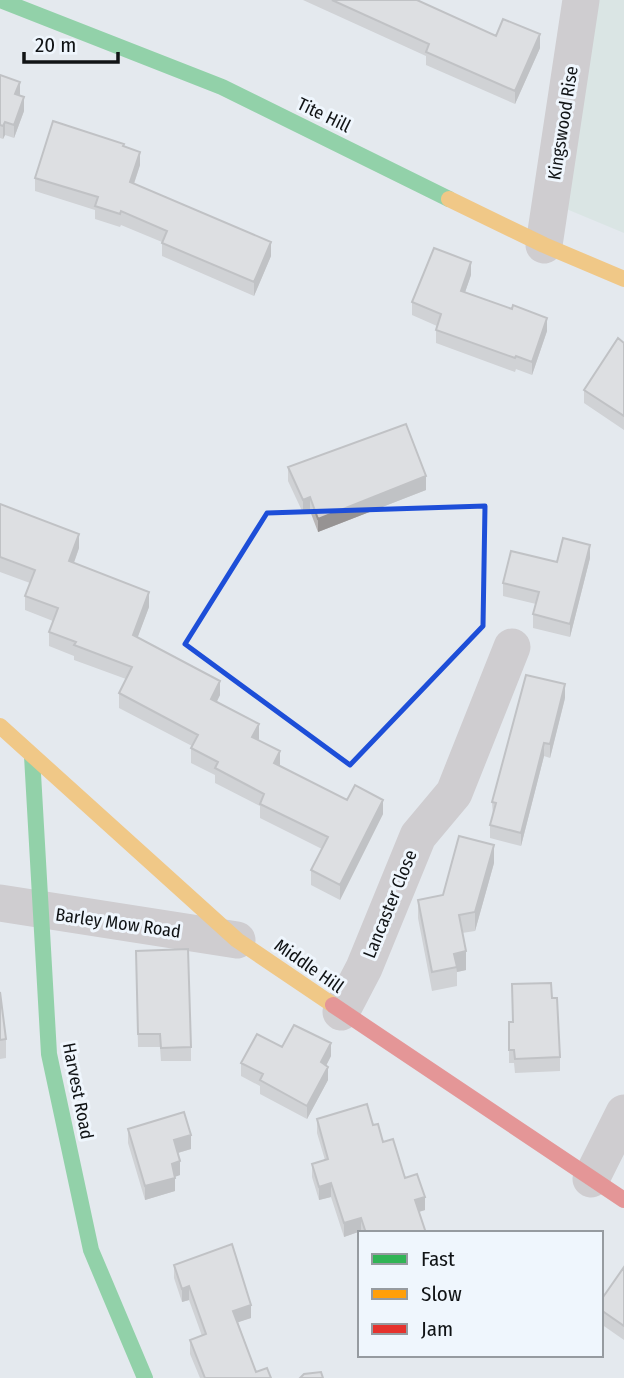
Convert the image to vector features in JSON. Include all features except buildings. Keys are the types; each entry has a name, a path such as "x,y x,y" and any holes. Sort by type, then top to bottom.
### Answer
{"street":[{"name":"Tite Hill","path":"0,0 222,87 544,245 624,279"},
{"name":"Kingswood Rise","path":"544,245 581,0"},
{"name":"Lancaster Close","path":"341,1012 364,968 418,836 454,793 512,647"},
{"name":"Middle Hill","path":"0,726 237,940 624,1200"},
{"name":"Harvest Road","path":"32,756 49,1054 91,1250 145,1378"},
{"name":"Barley Mow Road","path":"0,903 42,912 237,940"},
{"path":"591,1178 624,1113"}],"highlighted area":[{"path":"485,506 483,626 350,765 185,644 267,513"}],"shaded area":[{"path":"583,0 624,0 624,233 564,208"}],"traffic: fast":[{"path":"0,0 222,87 449,199"},
{"path":"32,756 49,1054 91,1250 145,1378"}],"traffic: slow":[{"path":"449,199 544,245 624,279"},
{"path":"0,726 237,940 333,1005"}],"traffic: jam":[{"path":"333,1005 624,1200"}]}
